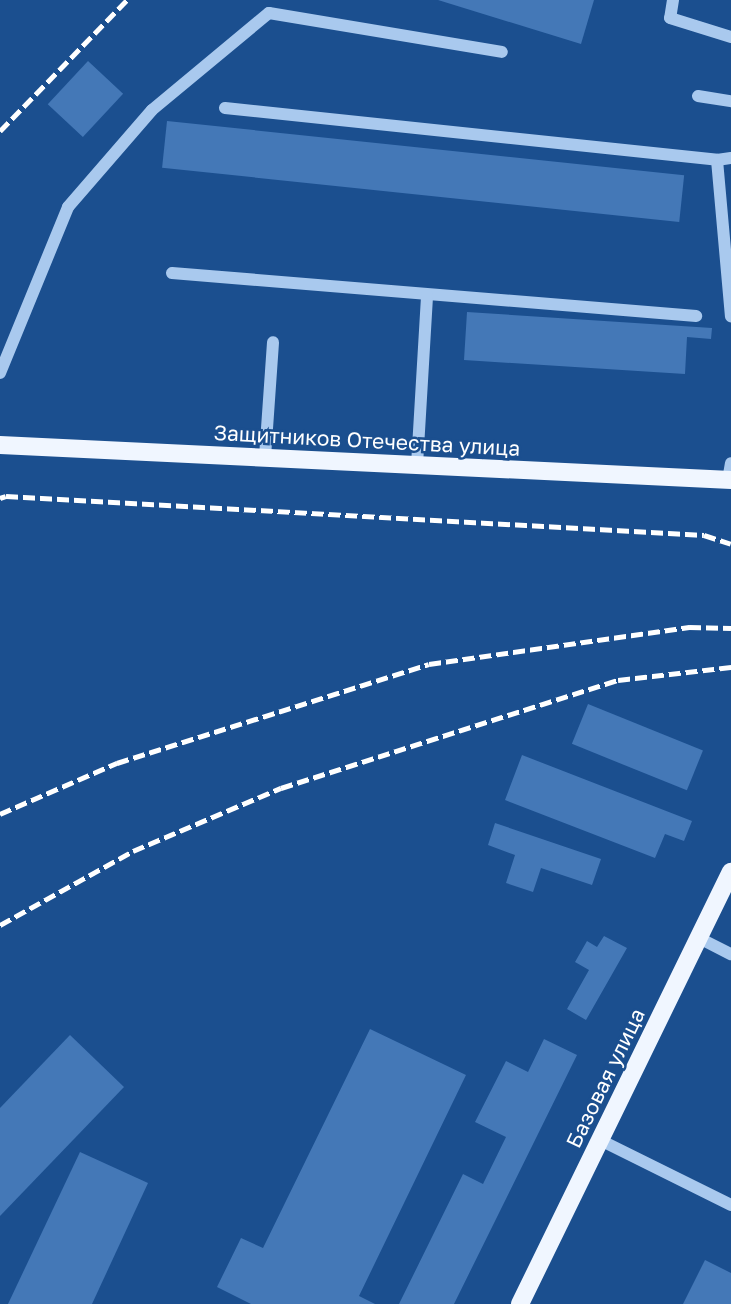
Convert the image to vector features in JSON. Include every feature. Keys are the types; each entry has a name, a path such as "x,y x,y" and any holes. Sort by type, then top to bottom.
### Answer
{"main road":[{"name":"Защитников Отечества улица","path":"0,445 417,465 730,474"},
{"name":"Базовая улица","path":"520,1304 731,872"}],"lane":[{"path":"673,0 670,18 731,37"},
{"path":"0,373 68,207 152,110 269,13 502,52"},
{"path":"698,96 731,101"},
{"path":"225,108 717,160 731,158"},
{"path":"717,160 731,316"},
{"path":"172,273 696,316"},
{"path":"417,465 427,295"},
{"path":"265,457 272,342"},
{"path":"699,938 731,954"},
{"path":"600,1140 731,1205"}],"building":[{"path":"438,0 594,0 581,44"},
{"path":"88,61 123,94 83,137 48,104"},
{"path":"167,121 684,175 679,222 162,168"},
{"path":"467,312 712,328 711,339 687,337 685,374 464,360"},
{"path":"588,704 703,750 687,790 572,744"},
{"path":"522,755 692,821 684,841 665,834 655,858 505,800"},
{"path":"495,823 601,859 592,885 541,868 533,892 506,883 515,855 488,845"},
{"path":"604,936 627,948 586,1020 567,1009 589,970 575,962 587,941 597,947"},
{"path":"370,1029 466,1075 359,1296 375,1304 251,1304 217,1287 241,1238 263,1248"},
{"path":"70,1035 124,1087 0,1216 0,1108"},
{"path":"544,1039 577,1055 454,1304 399,1304 463,1174 483,1184 506,1137 475,1122 506,1061 528,1072"},
{"path":"80,1152 148,1183 92,1304 8,1304"},
{"path":"705,1260 731,1273 731,1304 683,1304"}],"railway":[{"path":"0,131 127,0"},
{"path":"0,498 6,496 704,535 731,544"},
{"path":"0,814 117,763 429,664 689,627 731,628"},
{"path":"0,925 133,851 281,788 618,680 731,667"}]}
